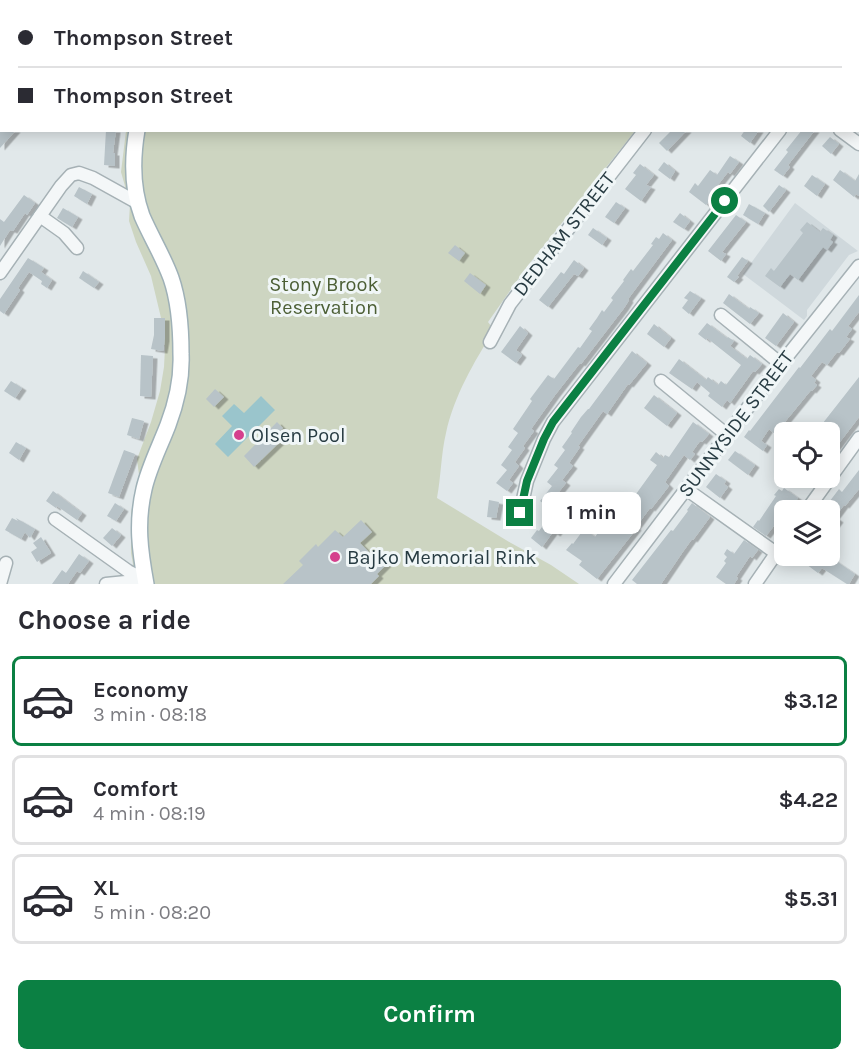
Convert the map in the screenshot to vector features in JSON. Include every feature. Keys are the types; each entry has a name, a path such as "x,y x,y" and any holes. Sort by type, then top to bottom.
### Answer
{"main road":[{"path":"137,132 134,170 138,203 175,292 182,356 177,392 169,422 144,489 139,538 146,582"}],"street":[{"name":"DEDHAM STREET","path":"490,342 510,304 643,132"},
{"path":"520,513 527,481 553,422 778,132"},
{"path":"843,132 859,144"},
{"path":"0,273 70,175 79,173 93,178 138,203"},
{"path":"40,216 64,233 77,248"},
{"name":"SUNNYSIDE STREET","path":"614,584 781,364 859,266"},
{"path":"721,315 781,364"},
{"path":"661,381 727,435"},
{"path":"814,500 859,438"},
{"path":"686,489 774,553"},
{"path":"56,519 146,582"},
{"path":"754,584 774,557"},
{"path":"0,584 6,563"},
{"path":"106,584 146,582"}],"shaded area":[{"path":"795,203 858,251 849,255 807,310 804,320 743,274"}],"green space":[{"name":"Stony Brook Reservation","path":"126,132 634,132 526,268 488,322 494,330 459,393 444,441 442,457 437,498 579,584 137,584 131,553 131,513 139,475 137,459 160,391 165,348 162,322 151,276 129,221 130,204 121,172"}],"water":[{"path":"261,396 275,410 228,457 215,444 232,426 222,416 234,404 244,413"}],"building":[{"path":"0,132 14,132 0,148"},
{"path":"106,132 116,132 113,153 115,153 115,166 104,165"},
{"path":"670,132 685,132 667,151 659,143"},
{"path":"744,132 758,132 750,143 741,136"},
{"path":"800,132 813,132 788,165 790,167 783,176 774,170 788,152 786,150"},
{"path":"830,137 839,144 831,154 822,146"},
{"path":"730,156 739,162 710,195 713,197 706,205 689,192 695,183 698,186 710,170 717,175"},
{"path":"664,162 675,171 670,179 658,170"},
{"path":"640,164 654,175 646,185 651,187 641,201 625,189 636,175 633,173"},
{"path":"840,170 855,181 859,174 859,196 856,194 854,197 833,180"},
{"path":"812,175 825,184 817,196 804,186"},
{"path":"779,185 786,190 769,212 763,206"},
{"path":"79,187 92,194 87,204 74,196"},
{"path":"24,195 35,203 13,231 10,230 0,246 0,219 4,222"},
{"path":"616,202 625,208 614,223 605,217"},
{"path":"749,204 765,213 758,224 743,215"},
{"path":"63,208 78,217 72,227 57,218"},
{"path":"680,213 690,221 684,229 673,222"},
{"path":"736,215 746,222 722,252 726,254 721,261 708,251"},
{"path":"807,222 820,232 823,228 833,235 830,240 833,242 827,250 823,247 798,280 790,274 780,287 765,276 771,268 774,271 803,233 800,230"},
{"path":"593,228 607,238 602,245 588,235"},
{"path":"663,233 672,240 628,299 624,308 531,429 534,431 515,462 519,466 509,480 513,483 507,491 496,483 507,470 501,465 512,450 508,447 518,433 513,429 532,401 530,399 548,375 554,379 578,347 580,348 592,331 589,329 602,310 604,312 613,300 611,298 623,280 653,245 651,244 656,237 659,239"},
{"path":"455,245 465,253 459,261 448,253"},
{"path":"742,257 748,261 734,282 727,277"},
{"path":"28,258 44,268 41,272 52,280 47,288 41,284 42,281 29,272 4,314 0,311 0,299"},
{"path":"574,260 584,268 578,276 574,274 548,307 539,300 561,272 564,274"},
{"path":"83,271 99,282 94,288 79,278"},
{"path":"470,273 486,285 480,294 464,281"},
{"path":"690,291 701,298 689,314 682,308 688,300 684,298"},
{"path":"729,294 749,309 750,307 759,313 750,324 723,303"},
{"path":"859,295 859,312 848,326 852,329 846,337 850,339 827,365 822,362 811,376 816,380 814,383 817,385 785,422 774,422 774,433 769,429 761,441 767,445 763,451 744,437 830,329 832,331"},
{"path":"783,313 794,322 776,346 765,338"},
{"path":"154,318 165,318 163,351 151,349"},
{"path":"707,323 734,341 730,346 747,359 750,355 762,364 755,372 753,371 730,403 727,400 722,407 708,396 710,393 697,382 692,389 669,373 679,359 706,380 708,377 718,385 721,381 726,385 741,365 707,338 706,340 698,334"},
{"path":"654,324 671,338 664,347 647,334"},
{"path":"520,326 528,333 516,350 522,355 516,363 501,352"},
{"path":"632,351 647,363 628,384 607,414 603,411 578,446 580,447 569,463 573,466 562,480 566,483 554,498 559,501 552,510 540,501 552,486 547,482 558,468 554,465 565,450 562,447 581,417"},
{"path":"141,355 153,356 151,397 140,396"},
{"path":"859,377 859,417 840,442 840,422 824,422"},
{"path":"11,381 22,388 15,398 4,391"},
{"path":"215,389 224,397 214,407 206,399"},
{"path":"654,395 677,413 667,426 644,408"},
{"path":"132,418 144,421 139,439 127,435"},
{"path":"277,422 283,428 280,431 285,437 254,467 244,456"},
{"path":"693,422 709,434 702,442 700,441 692,452 695,454 690,460 684,455 665,482 669,486 597,579 579,565 582,561 566,550 584,529 595,537 605,523 595,516 600,509 612,517 626,497 631,501 657,465 650,460 656,452 663,458 665,455 669,457"},
{"path":"16,442 26,448 19,460 9,453"},
{"path":"124,450 135,454 119,497 108,493"},
{"path":"735,451 755,465 748,475 728,460"},
{"path":"859,470 859,489 840,510 840,500 831,500 839,489 842,492"},
{"path":"716,474 726,481 724,484 728,487 720,498 706,487"},
{"path":"784,488 798,498 796,500 774,500 774,526 766,536 753,527 776,496 774,495 779,489 782,491"},
{"path":"53,491 82,513 77,520 46,501"},
{"path":"489,500 499,502 496,518 487,517"},
{"path":"115,503 124,509 116,521 107,516"},
{"path":"692,503 710,517 661,584 637,584 632,580 671,530 673,531"},
{"path":"550,516 562,526 556,534 553,532 542,547 531,538"},
{"path":"12,518 35,529 30,538 25,532 21,539 5,530"},
{"name":"Bajko Memorial Rink","path":"361,520 372,532 360,543 375,558 378,554 388,563 371,584 283,584 303,565 299,561 316,544 318,547 335,530 343,537"},
{"path":"112,528 121,535 112,546 103,538"},
{"path":"41,537 51,553 37,562 31,552 37,548 33,543"},
{"path":"744,540 758,550 752,558 750,556 734,584 726,584 716,577 726,563 724,561 727,557 724,554 727,549 734,554"},
{"path":"79,554 89,561 80,573 77,571 68,584 52,584 62,570 66,573"},
{"path":"840,564 855,574 847,584 822,568 818,573 809,566 840,566"}],"place":[{"name":"Olsen Pool","path":"239,435"},
{"name":"Bajko Memorial Rink","path":"335,557"}],"route":[{"path":"520,513 527,481 553,422 725,201"}]}
